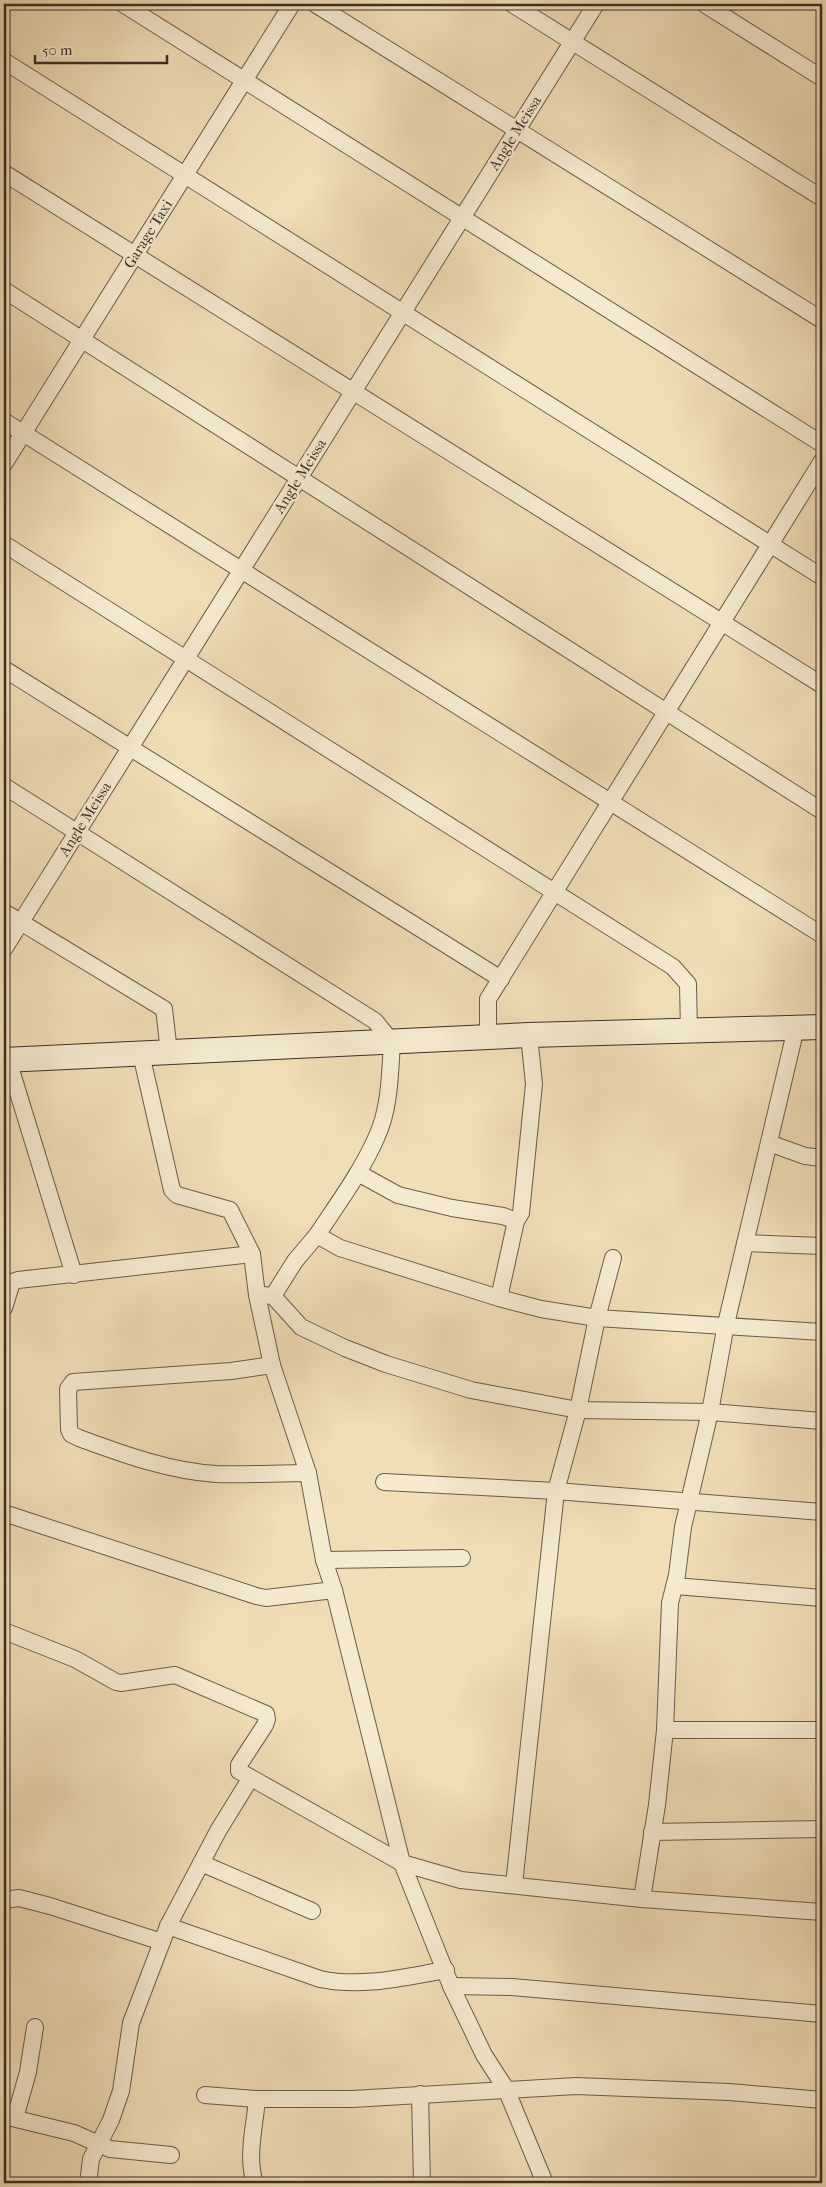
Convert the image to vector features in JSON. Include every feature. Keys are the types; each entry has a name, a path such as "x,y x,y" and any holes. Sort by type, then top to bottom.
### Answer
{"street":[{"path":"123,4 822,444"},
{"name":"Garage Taxi","path":"4,464 292,4"},
{"path":"314,4 822,320"},
{"path":"512,4 822,198"},
{"name":"Angle Meissa","path":"4,949 596,4"},
{"path":"704,4 822,78"},
{"path":"4,61 822,577"},
{"path":"4,173 822,685"},
{"path":"4,290 822,811"},
{"path":"4,421 822,935"},
{"path":"488,1037 488,999 822,461"},
{"path":"4,544 186,658 554,894 673,967 688,984 689,1031"},
{"path":"4,669 501,979"},
{"path":"4,786 375,1021 392,1042 386,1099 378,1135 358,1174 317,1235 265,1295"},
{"path":"4,912 164,1010 169,1052"},
{"path":"74,1274 6,1060 530,1035 822,1027"},
{"path":"642,1899 665,1730 670,1603 675,1586 688,1502 710,1412 726,1324 796,1028"},
{"path":"499,1298 516,1221 521,1213 534,1084 530,1035"},
{"path":"141,1054 172,1190 177,1195 230,1210 252,1254 265,1295 272,1365 308,1473 324,1560 334,1590 402,1863 449,1978 484,2055 506,2089 545,2183"},
{"path":"768,1144 805,1156 822,1158"},
{"path":"358,1174 398,1195 452,1208 503,1216 516,1221"},
{"path":"317,1235 340,1248 499,1298 541,1309 597,1318 726,1324 822,1332"},
{"path":"745,1243 822,1246"},
{"path":"4,1308 12,1282 252,1254"},
{"path":"514,1885 556,1491 578,1410 597,1318 613,1258"},
{"path":"265,1295 301,1327 386,1364 470,1390 578,1410 710,1412 822,1421"},
{"path":"272,1365 231,1371 73,1382 68,1389 69,1429 71,1434 78,1438 129,1457 184,1470 216,1474 308,1473"},
{"path":"384,1482 556,1491 822,1512"},
{"path":"4,1513 256,1596 266,1598 334,1590"},
{"path":"324,1560 462,1558"},
{"path":"675,1586 822,1598"},
{"path":"4,1632 74,1659 116,1682 121,1683 175,1675 266,1714 265,1725 240,1765 239,1771 402,1863 461,1880 642,1899 822,1912"},
{"path":"665,1730 822,1730"},
{"path":"88,2183 91,2159 111,2120 120,2091 131,2023 168,1926 201,1863 250,1778"},
{"path":"652,1832 822,1829"},
{"path":"201,1863 312,1911"},
{"path":"4,1900 19,1898 50,1906 162,1942"},
{"path":"168,1926 320,1979 342,1984 449,1978 512,1987 822,2014"},
{"path":"35,2028 28,2072 10,2117 74,2133 110,2149 171,2155"},
{"path":"205,2095 257,2100 352,2099 576,2086 729,2092 822,2100"},
{"path":"420,2094 422,2183"},
{"path":"255,2183 252,2176 257,2100"}]}
